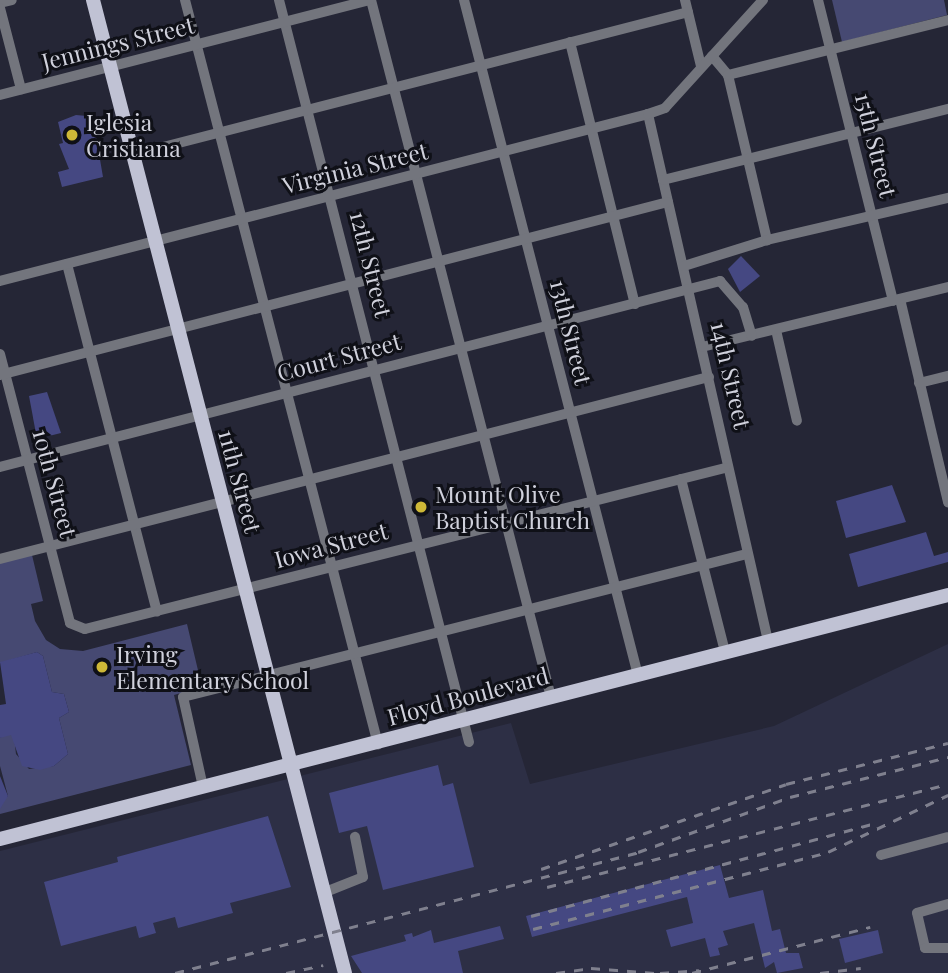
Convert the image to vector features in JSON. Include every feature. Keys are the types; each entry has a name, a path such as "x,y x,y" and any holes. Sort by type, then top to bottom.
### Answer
{"main road":[{"name":"11th Street","path":"93,0 345,973"},
{"name":"Floyd Boulevard","path":"0,839 289,764 378,744 948,595"}],"street":[{"path":"12,0 0,5 21,89"},
{"path":"186,0 378,744"},
{"name":"12th Street","path":"279,0 376,369 469,742"},
{"path":"370,0 551,697"},
{"name":"Jennings Street","path":"0,95 370,0"},
{"name":"13th Street","path":"464,0 638,675"},
{"path":"685,0 701,66"},
{"name":"Virginia Street","path":"0,281 331,194 590,130 665,108 763,0"},
{"name":"15th Street","path":"818,0 829,51 919,383 948,502"},
{"path":"132,155 688,12"},
{"path":"728,75 948,20"},
{"path":"570,42 635,304"},
{"path":"712,56 728,75 767,240"},
{"path":"663,180 948,109"},
{"name":"14th Street","path":"648,114 731,466 725,468 768,641"},
{"path":"684,266 767,240 948,198"},
{"path":"3,374 668,202"},
{"path":"67,264 157,612"},
{"name":"Court Street","path":"0,467 720,281 743,307 752,336"},
{"path":"702,347 948,287"},
{"path":"776,330 797,421"},
{"name":"10th Street","path":"0,354 3,374 70,623"},
{"path":"919,383 948,376"},
{"path":"0,559 398,456 571,415 709,377"},
{"name":"Iowa Street","path":"70,623 85,629 157,612 725,468"},
{"path":"681,479 725,652"},
{"path":"203,787 183,697 747,554"},
{"path":"323,893 363,877 355,837"},
{"path":"881,855 948,837"},
{"path":"948,904 917,913 925,948 948,948"}],"shaded area":[{"path":"832,0 944,0 947,15 842,42"},
{"name":"Irving Elementary School","path":"32,555 43,601 31,604 35,621 46,640 60,649 83,651 187,624 202,687 174,695 191,765 0,814 0,803 8,796 0,766 0,738 13,729 16,754 29,769 54,766 68,754 59,718 69,712 64,694 52,692 43,656 37,652 0,663 0,563"},
{"path":"948,644 948,973 0,973 0,851 511,723 530,784 774,726"}],"building":[{"path":"76,115 87,116 92,137 96,136 103,177 62,187 58,172 69,169 59,144 63,143 58,122"},
{"path":"741,256 760,276 740,292 728,269"},
{"path":"47,392 61,433 37,439 29,396"},
{"path":"892,485 906,522 846,538 836,501"},
{"path":"926,532 934,556 948,552 948,562 858,587 849,554"},
{"name":"Irving Elementary School","path":"37,652 43,656 52,692 64,694 69,712 59,718 68,754 54,766 40,770 22,766 11,735 0,738 0,705 6,704 0,662"},
{"path":"438,765 443,786 453,783 474,867 383,890 367,826 339,833 329,793"},
{"path":"0,776 8,796 0,809"},
{"path":"268,816 291,887 230,903 233,913 178,928 175,917 153,923 156,933 139,938 136,926 61,946 44,882 118,862 117,857"},
{"path":"720,865 729,898 763,890 772,931 780,929 786,953 799,953 803,968 777,973 774,962 765,968 754,923 723,931 728,945 718,948 720,955 710,957 705,938 671,947 666,930 693,923 687,897 532,937 526,916"},
{"path":"500,926 504,939 458,951 463,973 362,973 351,956 406,941 404,935 412,933 413,937 431,930 434,943"},
{"path":"878,930 883,953 845,963 839,939"}],"railway":[{"path":"541,869 786,784 948,743"},
{"path":"175,973 638,852 790,797 948,757"},
{"path":"547,887 948,784"},
{"path":"533,929 828,852 948,795"},
{"path":"531,916 873,824"},
{"path":"692,973 870,927"},
{"path":"286,973 323,965"},
{"path":"556,973 591,968 655,973"},
{"path":"820,973 861,968"},
{"path":"660,973 699,970"}],"place":[{"name":"Iglesia Cristiana","path":"72,135"},
{"name":"Mount Olive Baptist Church","path":"421,507"},
{"name":"Irving Elementary School","path":"102,667"}]}
